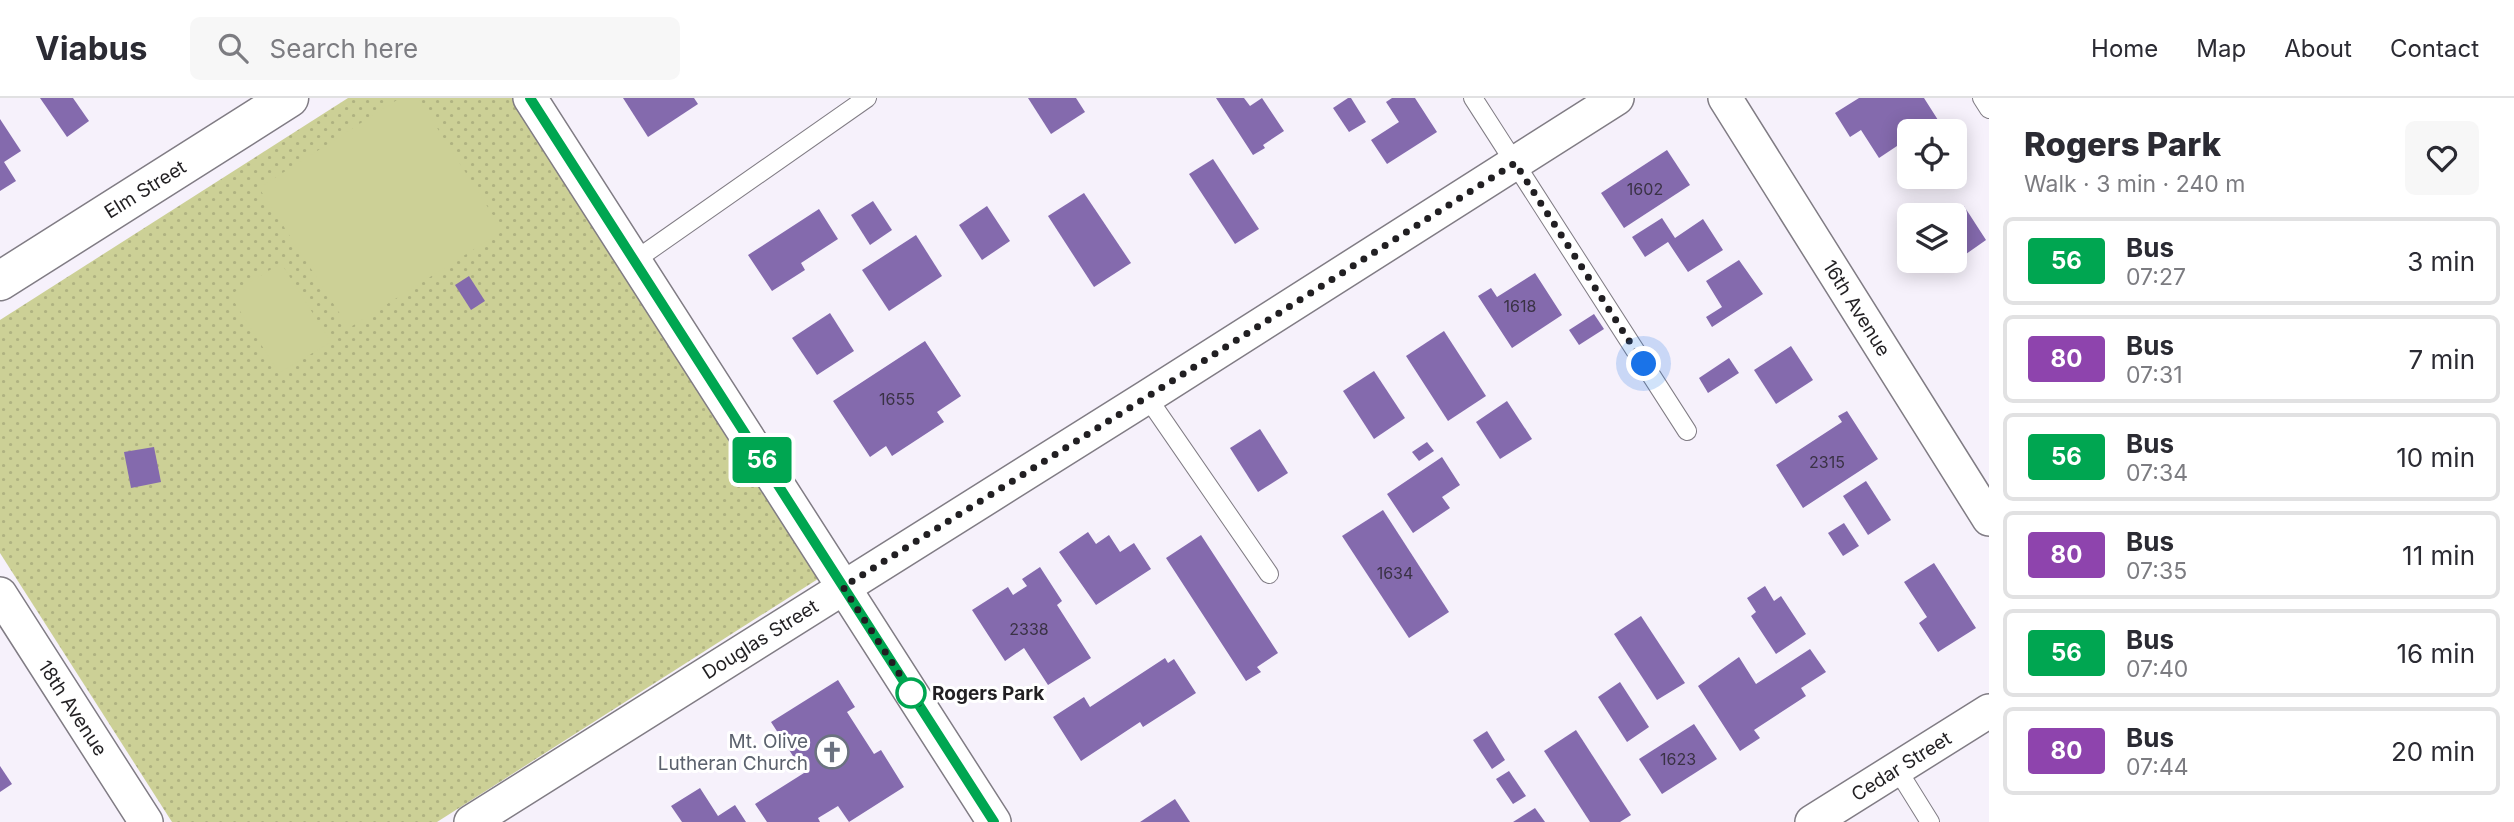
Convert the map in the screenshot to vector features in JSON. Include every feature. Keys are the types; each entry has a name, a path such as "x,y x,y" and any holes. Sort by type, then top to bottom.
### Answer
{"street":[{"name":"Elm Street","path":"0,281 289,98"},
{"path":"530,98 994,822"},
{"name":"Douglas Street","path":"471,822 1617,98"},
{"name":"16th Avenue","path":"1725,98 1989,519"},
{"name":"18th Avenue","path":"0,594 146,822"},
{"name":"Cedar Street","path":"1812,822 1989,711"}],"lane":[{"path":"634,261 867,98"},
{"path":"1473,98 1687,431"},
{"path":"1982,98 1989,109"},
{"path":"1147,397 1269,573"},
{"path":"1896,769 1930,822"}],"green space":[{"path":"348,98 516,98 821,577 437,822 172,822 0,553 0,320"},
{"path":"400,98 418,98 503,231 349,328 259,188"},
{"path":"281,263 331,342 279,373 230,295"}],"building":[{"path":"40,98 73,98 89,121 67,137"},
{"path":"623,98 694,98 698,104 648,137"},
{"path":"1028,98 1076,98 1085,112 1051,134"},
{"path":"1216,98 1244,98 1250,106 1262,98 1284,131 1253,155"},
{"path":"1351,98 1366,122 1349,132 1333,108"},
{"path":"1392,98 1415,98 1437,132 1387,164 1371,140 1399,122 1386,102"},
{"path":"1859,98 1924,98 1937,119 1897,119 1897,146 1879,158 1861,130 1850,137 1835,113"},
{"path":"0,119 21,151 4,162 16,181 0,191"},
{"path":"1667,150 1690,185 1624,228 1601,193"},
{"path":"1213,159 1259,229 1235,244 1189,174"},
{"path":"1084,193 1131,263 1094,287 1048,216"},
{"path":"873,201 892,230 870,245 851,215"},
{"path":"987,206 1010,241 982,260 959,225"},
{"path":"819,209 838,239 801,263 805,270 772,291 748,255"},
{"path":"1967,211 1986,240 1967,253"},
{"path":"1662,218 1675,238 1703,219 1723,250 1688,272 1668,242 1645,257 1632,237"},
{"path":"916,235 942,276 889,311 862,270"},
{"path":"1739,260 1763,294 1712,327 1706,317 1722,307 1706,281"},
{"path":"1535,273 1562,315 1512,348 1478,296 1491,288 1497,297"},
{"path":"469,276 485,301 471,310 455,285"},
{"path":"830,313 854,351 817,375 792,338"},
{"path":"1594,314 1604,329 1579,345 1569,330"},
{"path":"1444,331 1486,396 1448,421 1406,356"},
{"path":"925,341 961,396 937,412 944,422 892,456 886,446 870,457 833,401"},
{"path":"1791,346 1813,380 1776,404 1754,370"},
{"path":"1729,358 1739,373 1708,393 1699,378"},
{"path":"1374,371 1405,418 1374,439 1343,391"},
{"path":"1507,401 1532,439 1500,459 1476,422"},
{"path":"1847,411 1878,459 1803,508 1776,465 1842,422 1838,416"},
{"path":"1260,429 1288,473 1258,492 1230,448"},
{"path":"1427,442 1434,451 1419,461 1412,452"},
{"path":"154,447 161,482 131,488 124,452"},
{"path":"1442,457 1460,485 1442,497 1450,508 1413,533 1387,494"},
{"path":"1866,481 1891,520 1868,535 1843,496"},
{"path":"1383,510 1449,612 1409,638 1342,536"},
{"path":"1844,523 1859,546 1843,556 1828,533"},
{"path":"1088,532 1096,544 1109,535 1120,552 1134,543 1151,569 1096,605 1059,552"},
{"path":"1201,535 1278,653 1257,667 1261,672 1246,681 1166,558"},
{"path":"1934,563 1976,628 1938,652 1919,623 1927,617 1904,582"},
{"path":"1040,567 1062,601 1057,605 1091,658 1048,685 1024,648 1005,661 972,610 1008,587 1013,595 1027,586 1022,579"},
{"path":"1765,586 1774,601 1781,596 1806,634 1776,654 1751,616 1756,612 1747,598"},
{"path":"1641,616 1685,683 1657,700 1614,634"},
{"path":"1810,649 1826,672 1801,688 1806,696 1754,730 1760,738 1740,751 1698,686 1739,657 1756,684"},
{"path":"1165,658 1168,663 1174,659 1196,693 1143,727 1140,722 1081,761 1053,717 1084,697 1090,707"},
{"name":"Mt. Olive Lutheran Church","path":"838,680 855,707 847,712 874,754 881,750 904,787 849,822 838,806 818,818 820,822 767,822 755,804 804,773 771,722"},
{"path":"1620,682 1649,727 1627,742 1598,697"},
{"path":"1694,724 1717,759 1662,794 1639,759"},
{"path":"1576,730 1631,815 1620,822 1590,822 1544,751"},
{"path":"1487,731 1505,760 1492,769 1473,740"},
{"path":"0,766 12,784 0,792"},
{"path":"1509,771 1526,796 1513,804 1496,779"},
{"path":"700,788 718,816 735,805 746,822 682,822 671,806"},
{"path":"1175,799 1190,822 1140,822"},
{"path":"1535,808 1545,822 1513,822"}],"bus line":[{"name":"56","path":"530,98 994,822"}],"place":[{"name":"Rogers Park","path":"911,693"},
{"name":"Mt. Olive Lutheran Church","path":"832,752"}],"route":[{"path":"911,693 919,704 843,587 1515,163 1644,364"}]}
